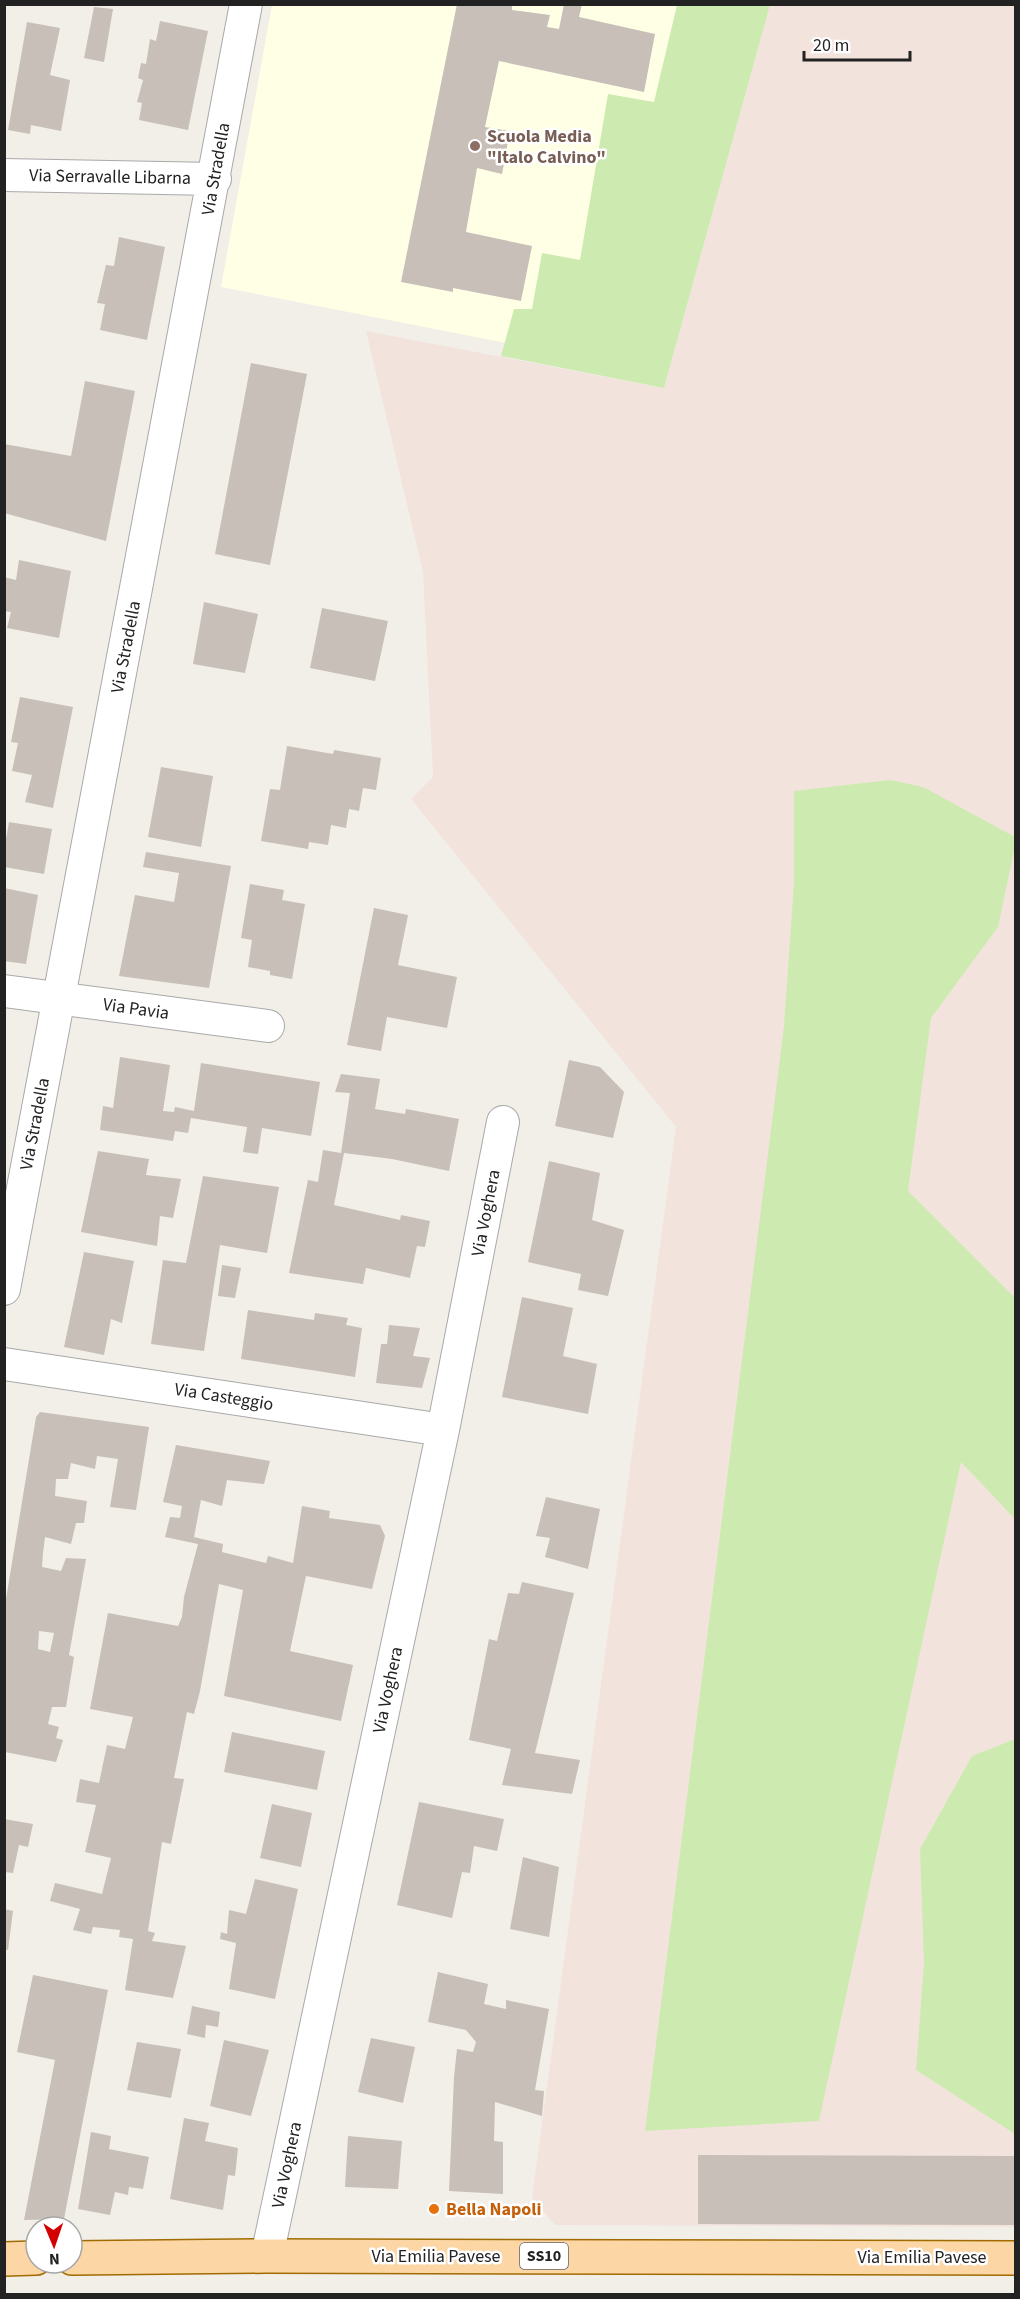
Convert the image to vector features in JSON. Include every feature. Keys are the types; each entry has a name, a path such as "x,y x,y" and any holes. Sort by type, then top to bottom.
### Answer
{"main road":[{"name":"Via Emilia Pavese","path":"84,2258 267,2256 1016,2258"},
{"path":"4,2259 24,2258"}],"street":[{"name":"Via Stradella","path":"4,1289 246,4"},
{"name":"Via Serravalle Libarna","path":"4,175 215,178"},
{"name":"Via Pavia","path":"4,991 268,1026"},
{"name":"Via Voghera","path":"267,2256 443,1430 504,1122"},
{"name":"Via Casteggio","path":"4,1364 443,1430"}],"shaded area":[{"name":"Scuola Media \"Italo Calvino\"","path":"272,5 734,5 654,372 221,287"},
{"path":"770,5 1015,5 1015,2227 555,2225 532,2198 676,1127 411,799 433,777 423,572 366,331 664,388"}],"green space":[{"path":"677,5 770,5 664,388 501,356 514,309 532,309 542,253 580,260 608,94 654,102"},
{"path":"890,780 923,787 1015,837 998,927 931,1018 908,1191 1015,1298 1015,1519 961,1462 819,2121 645,2131 784,1026 794,883 794,791"},
{"path":"1016,1739 1015,2134 916,2070 924,1963 920,1849 972,1756"}],"building":[{"path":"457,4 512,4 512,10 550,15 547,27 559,29 564,4 582,4 579,17 655,34 644,92 499,61 485,127 510,131 502,174 477,168 466,232 532,246 521,301 453,288 453,292 401,282"},
{"path":"94,7 113,9 104,62 84,58"},
{"path":"160,21 208,31 188,130 139,120 142,103 137,102 143,80 138,78 141,63 146,64 150,39 156,41"},
{"path":"27,22 60,28 50,75 70,80 61,131 31,125 30,134 8,130"},
{"path":"119,237 165,247 147,340 100,330 105,304 97,303 106,265 114,266"},
{"path":"251,363 307,374 270,565 215,554"},
{"path":"85,381 135,391 106,541 4,513 4,444 71,456"},
{"path":"19,560 71,571 59,638 7,628 11,612 4,611 4,577 16,580"},
{"path":"204,602 258,614 245,673 193,664"},
{"path":"322,608 388,621 375,681 310,668"},
{"path":"20,697 73,707 53,808 25,802 32,775 12,771 18,743 11,742"},
{"path":"287,746 333,754 334,750 381,758 376,790 363,788 359,811 349,809 346,828 331,825 328,845 309,842 308,849 261,841 270,789 280,790"},
{"path":"161,767 213,776 201,847 148,837"},
{"path":"9,822 52,829 44,874 4,867"},
{"path":"146,852 231,866 209,988 119,976 135,895 174,902 179,873 143,867"},
{"path":"250,884 284,890 282,900 305,904 292,979 270,975 270,971 248,967 252,940 241,938"},
{"path":"4,888 38,895 26,964 4,961"},
{"path":"374,908 408,915 398,965 457,977 447,1028 387,1017 381,1051 347,1045"},
{"path":"120,1057 170,1065 163,1111 174,1112 175,1107 194,1111 201,1063 320,1082 311,1136 262,1128 258,1154 243,1152 247,1127 191,1118 188,1133 175,1131 173,1141 100,1130 103,1106 113,1108"},
{"path":"569,1060 600,1067 624,1092 613,1138 555,1126"},
{"path":"341,1074 380,1079 375,1109 405,1114 406,1109 459,1119 449,1171 392,1159 344,1153 334,1205 400,1220 401,1215 430,1221 425,1247 417,1246 410,1278 366,1268 363,1284 289,1273 308,1180 318,1182 323,1150 341,1153 350,1093 335,1092"},
{"path":"98,1151 149,1159 146,1175 181,1179 173,1218 160,1216 157,1246 81,1232"},
{"path":"549,1161 600,1173 592,1220 624,1230 608,1296 578,1290 581,1274 528,1262"},
{"path":"203,1176 279,1187 267,1253 220,1245 204,1351 151,1344 163,1260 186,1263"},
{"path":"84,1252 134,1261 122,1323 111,1319 104,1355 64,1347"},
{"path":"222,1265 241,1268 235,1298 218,1296"},
{"path":"522,1297 573,1308 563,1356 597,1364 588,1414 502,1397"},
{"path":"248,1310 314,1320 315,1313 348,1318 346,1325 362,1328 355,1377 241,1359"},
{"path":"389,1325 420,1328 413,1356 430,1358 422,1388 376,1383 381,1344 387,1344"},
{"path":"40,1412 149,1427 136,1510 110,1507 118,1459 97,1456 95,1469 71,1463 68,1479 56,1479 55,1496 87,1501 84,1523 76,1523 71,1544 45,1537 43,1553 42,1567 61,1571 66,1558 86,1559 69,1655 74,1657 66,1707 52,1707 48,1724 59,1727 56,1738 63,1740 56,1762 5,1752 5,1605 36,1417","holes":["39,1631 54,1633 50,1652 38,1649"]},
{"path":"176,1445 270,1461 264,1484 227,1480 222,1506 201,1500 194,1537 223,1544 222,1552 266,1563 268,1556 293,1563 302,1506 330,1511 329,1518 380,1525 385,1536 372,1589 306,1576 290,1651 353,1665 341,1721 224,1696 243,1590 219,1584 200,1691 194,1714 187,1712 174,1778 184,1779 171,1844 162,1842 148,1931 155,1933 152,1941 186,1946 173,1998 125,1990 133,1939 119,1937 120,1930 93,1927 91,1934 73,1930 80,1909 50,1901 55,1883 102,1894 111,1858 85,1852 96,1805 76,1802 80,1779 99,1783 107,1745 125,1749 133,1717 90,1709 108,1613 178,1626 182,1617 184,1597 198,1544 165,1537 170,1517 180,1518 182,1506 163,1502"},
{"path":"546,1497 600,1509 588,1569 545,1557 550,1538 536,1536"},
{"path":"522,1582 574,1593 535,1753 580,1760 572,1794 502,1785 511,1749 469,1740 489,1639 497,1641 508,1593 519,1594"},
{"path":"232,1732 325,1751 317,1790 224,1772"},
{"path":"419,1802 504,1819 497,1851 474,1846 470,1873 462,1872 452,1918 397,1905"},
{"path":"272,1804 312,1813 301,1867 260,1858"},
{"path":"4,1819 33,1824 28,1847 19,1845 13,1873 4,1872"},
{"path":"523,1857 559,1867 549,1937 510,1929"},
{"path":"255,1879 298,1889 275,1999 229,1989 236,1943 220,1939 221,1932 227,1934 229,1910 246,1914"},
{"path":"4,1909 13,1911 8,1950 4,1949"},
{"path":"438,1972 488,1984 484,2004 506,2009 506,2000 549,2009 535,2090 544,2091 542,2116 495,2102 494,2141 503,2142 503,2194 449,2191 457,2049 473,2052 476,2042 466,2030 428,2022"},
{"path":"33,1975 108,1990 65,2215 25,2215 55,2060 17,2052"},
{"path":"192,2006 220,2012 218,2027 206,2025 205,2038 187,2034"},
{"path":"371,2038 415,2047 403,2103 358,2092"},
{"path":"224,2040 269,2050 251,2116 210,2106"},
{"path":"137,2042 181,2049 171,2098 127,2090"},
{"path":"184,2118 209,2123 205,2141 238,2148 235,2176 228,2175 223,2210 170,2199"},
{"path":"91,2132 111,2136 109,2149 149,2157 143,2189 129,2187 128,2195 115,2192 110,2215 78,2209"},
{"path":"348,2136 402,2141 398,2189 345,2187"},
{"path":"698,2155 1016,2156 1016,2225 698,2224"}],"place":[{"name":"Scuola Media \"Italo Calvino\"","path":"475,146"},
{"name":"Bella Napoli","path":"434,2209"}]}
